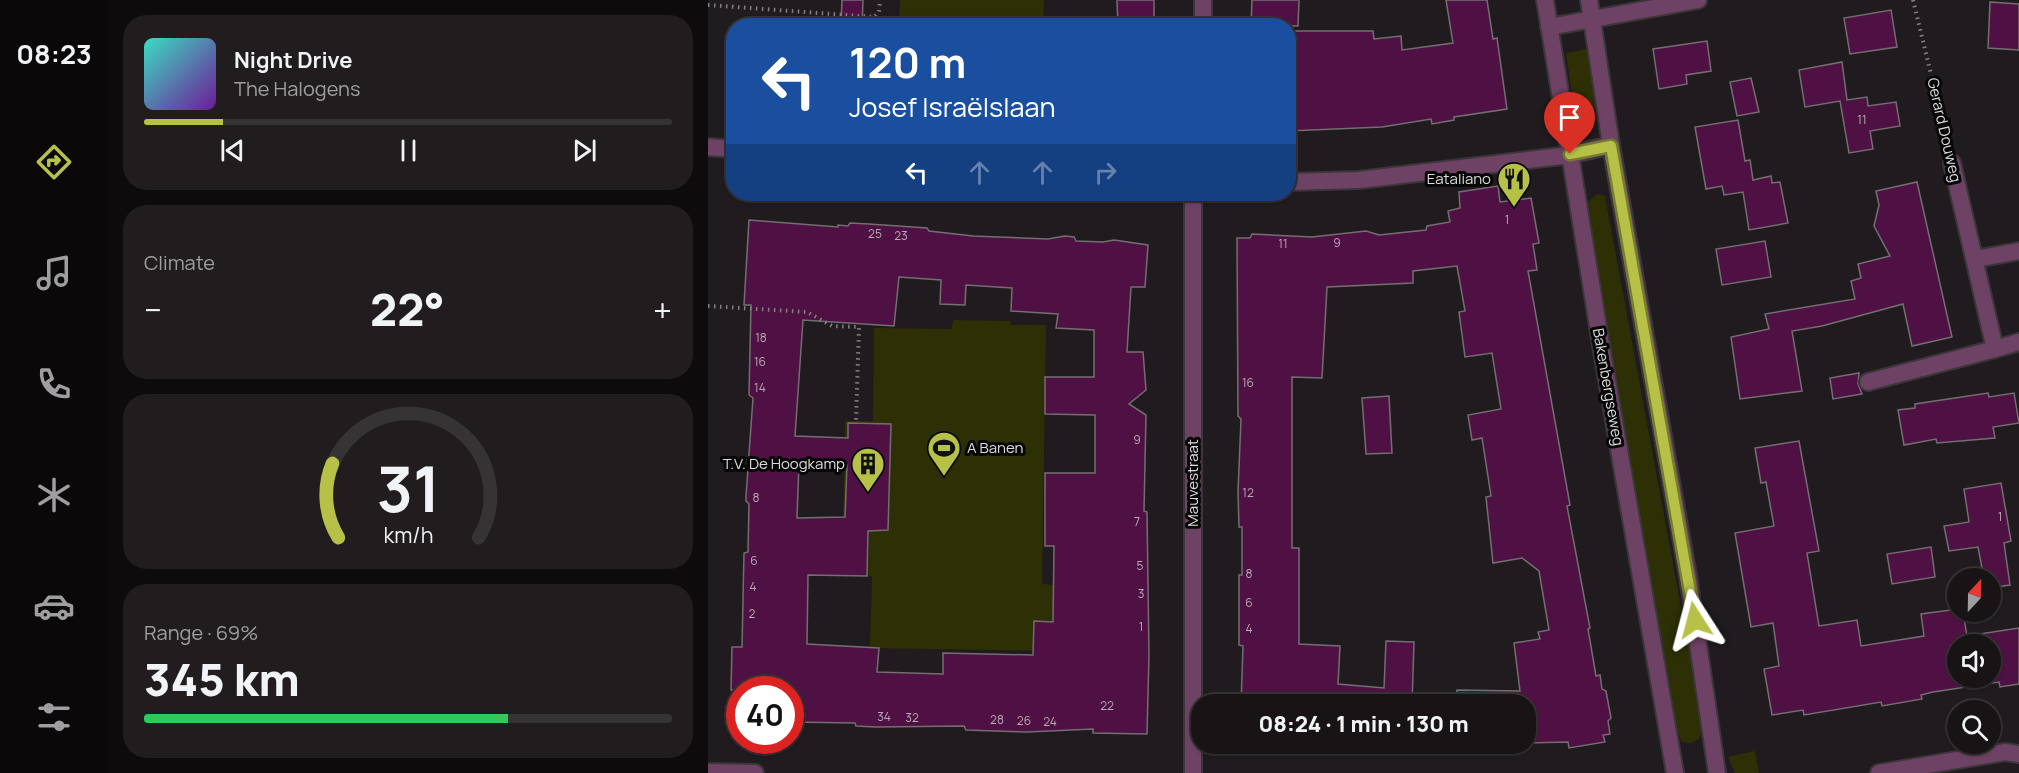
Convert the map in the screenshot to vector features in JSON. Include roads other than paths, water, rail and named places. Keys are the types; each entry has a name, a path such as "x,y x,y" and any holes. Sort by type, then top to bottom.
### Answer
{"street":[{"path":"1203,0 1203,18"},
{"name":"Bakenbergseweg","path":"1545,0 1675,773"},
{"path":"1589,0 1611,146 1688,576 1717,773"},
{"path":"1549,27 1698,0"},
{"path":"1296,182 1359,180 1570,154 1611,146"},
{"path":"708,147 726,148"},
{"name":"Gerard Douweg","path":"1952,163 1995,349"},
{"name":"Mauvestraat","path":"1193,201 1193,773"},
{"path":"1976,260 2019,251"},
{"path":"1868,382 2019,342"},
{"path":"1879,773 2005,752 2019,754"},
{"path":"708,772 755,773"}],"place":[{"name":"Eataliano","path":"1514,208"},
{"name":"A Banen","path":"944,477"},
{"name":"T.V. De Hoogkamp","path":"868,493"}]}
